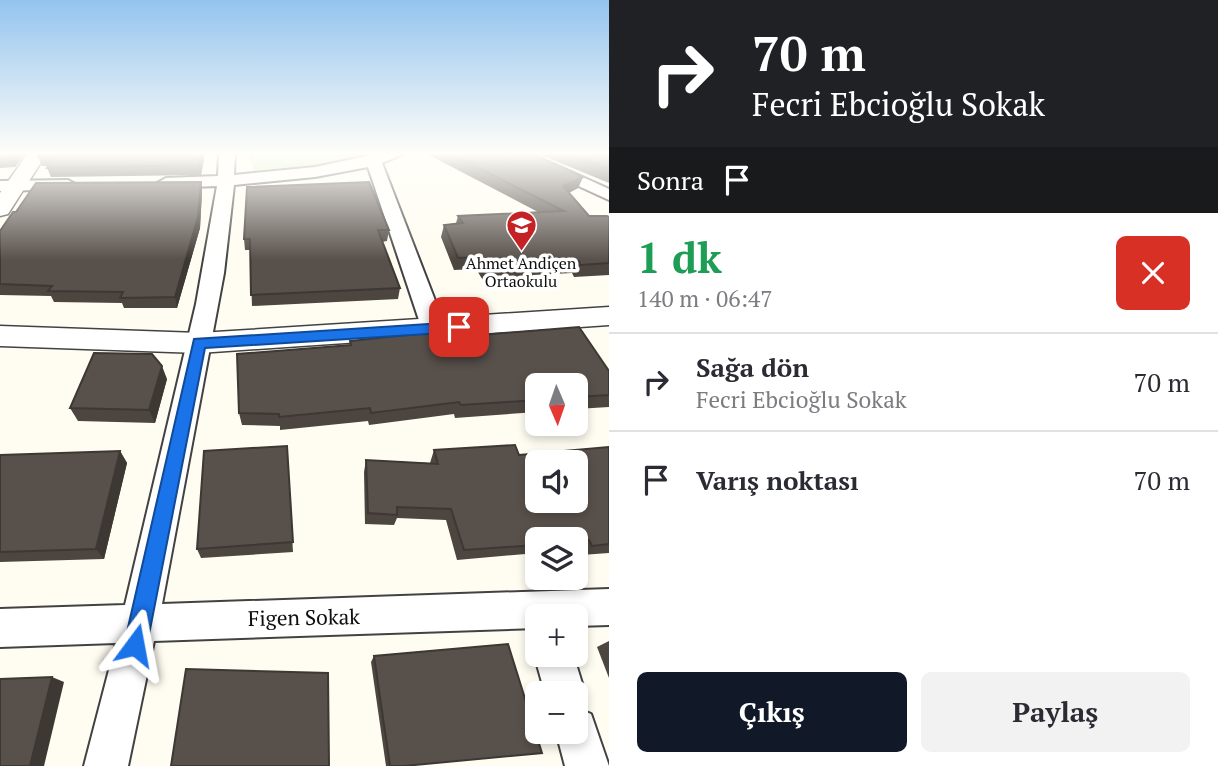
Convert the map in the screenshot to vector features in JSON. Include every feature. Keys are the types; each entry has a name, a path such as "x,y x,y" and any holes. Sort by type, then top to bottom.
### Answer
{"street":[{"path":"0,209 7,189"},
{"path":"106,766 141,621 199,343 224,189"},
{"path":"384,189 434,329"},
{"path":"0,336 199,343 609,316"},
{"name":"Figen Sokak","path":"588,609 609,607"},
{"name":"Figen Sokak","path":"0,628 141,621 525,613"},
{"path":"580,744 587,766"}],"building":[{"path":"32,189 200,189 198,217 175,297 120,298 123,292 48,291 52,286 0,284 0,231 13,212 16,212"},
{"path":"247,189 372,189 389,230 378,230 400,288 251,295 250,239 244,239"},
{"path":"520,189 565,189 589,216 609,217 609,263 535,263 537,267 488,269 480,257 458,258 444,225 463,223 458,216 564,211"},
{"path":"579,327 609,371 609,395 588,396 588,373 525,373 525,401 461,405 459,402 371,413 370,408 279,417 279,414 239,413 237,354 351,345 350,341 424,333 477,329 479,335"},
{"path":"94,353 152,354 162,366 149,410 70,408"},
{"path":"515,445 519,455 525,454 525,513 588,513 588,450 575,450 609,447 609,544 592,546 588,540 588,527 525,527 525,546 464,550 451,509 397,507 397,515 368,513 366,460 438,464 434,450"},
{"path":"287,446 293,542 197,549 204,451"},
{"path":"120,451 96,549 0,552 0,455"},
{"path":"508,644 525,698 525,744 539,744 542,753 390,766 374,656"},
{"path":"186,669 328,673 329,766 171,766"},
{"path":"52,677 30,766 0,766 0,679"}],"place":[{"name":"Ahmet Andiçen Ortaokulu","path":"521,253"}],"route":[{"path":"135,645 199,343 459,327"}]}
